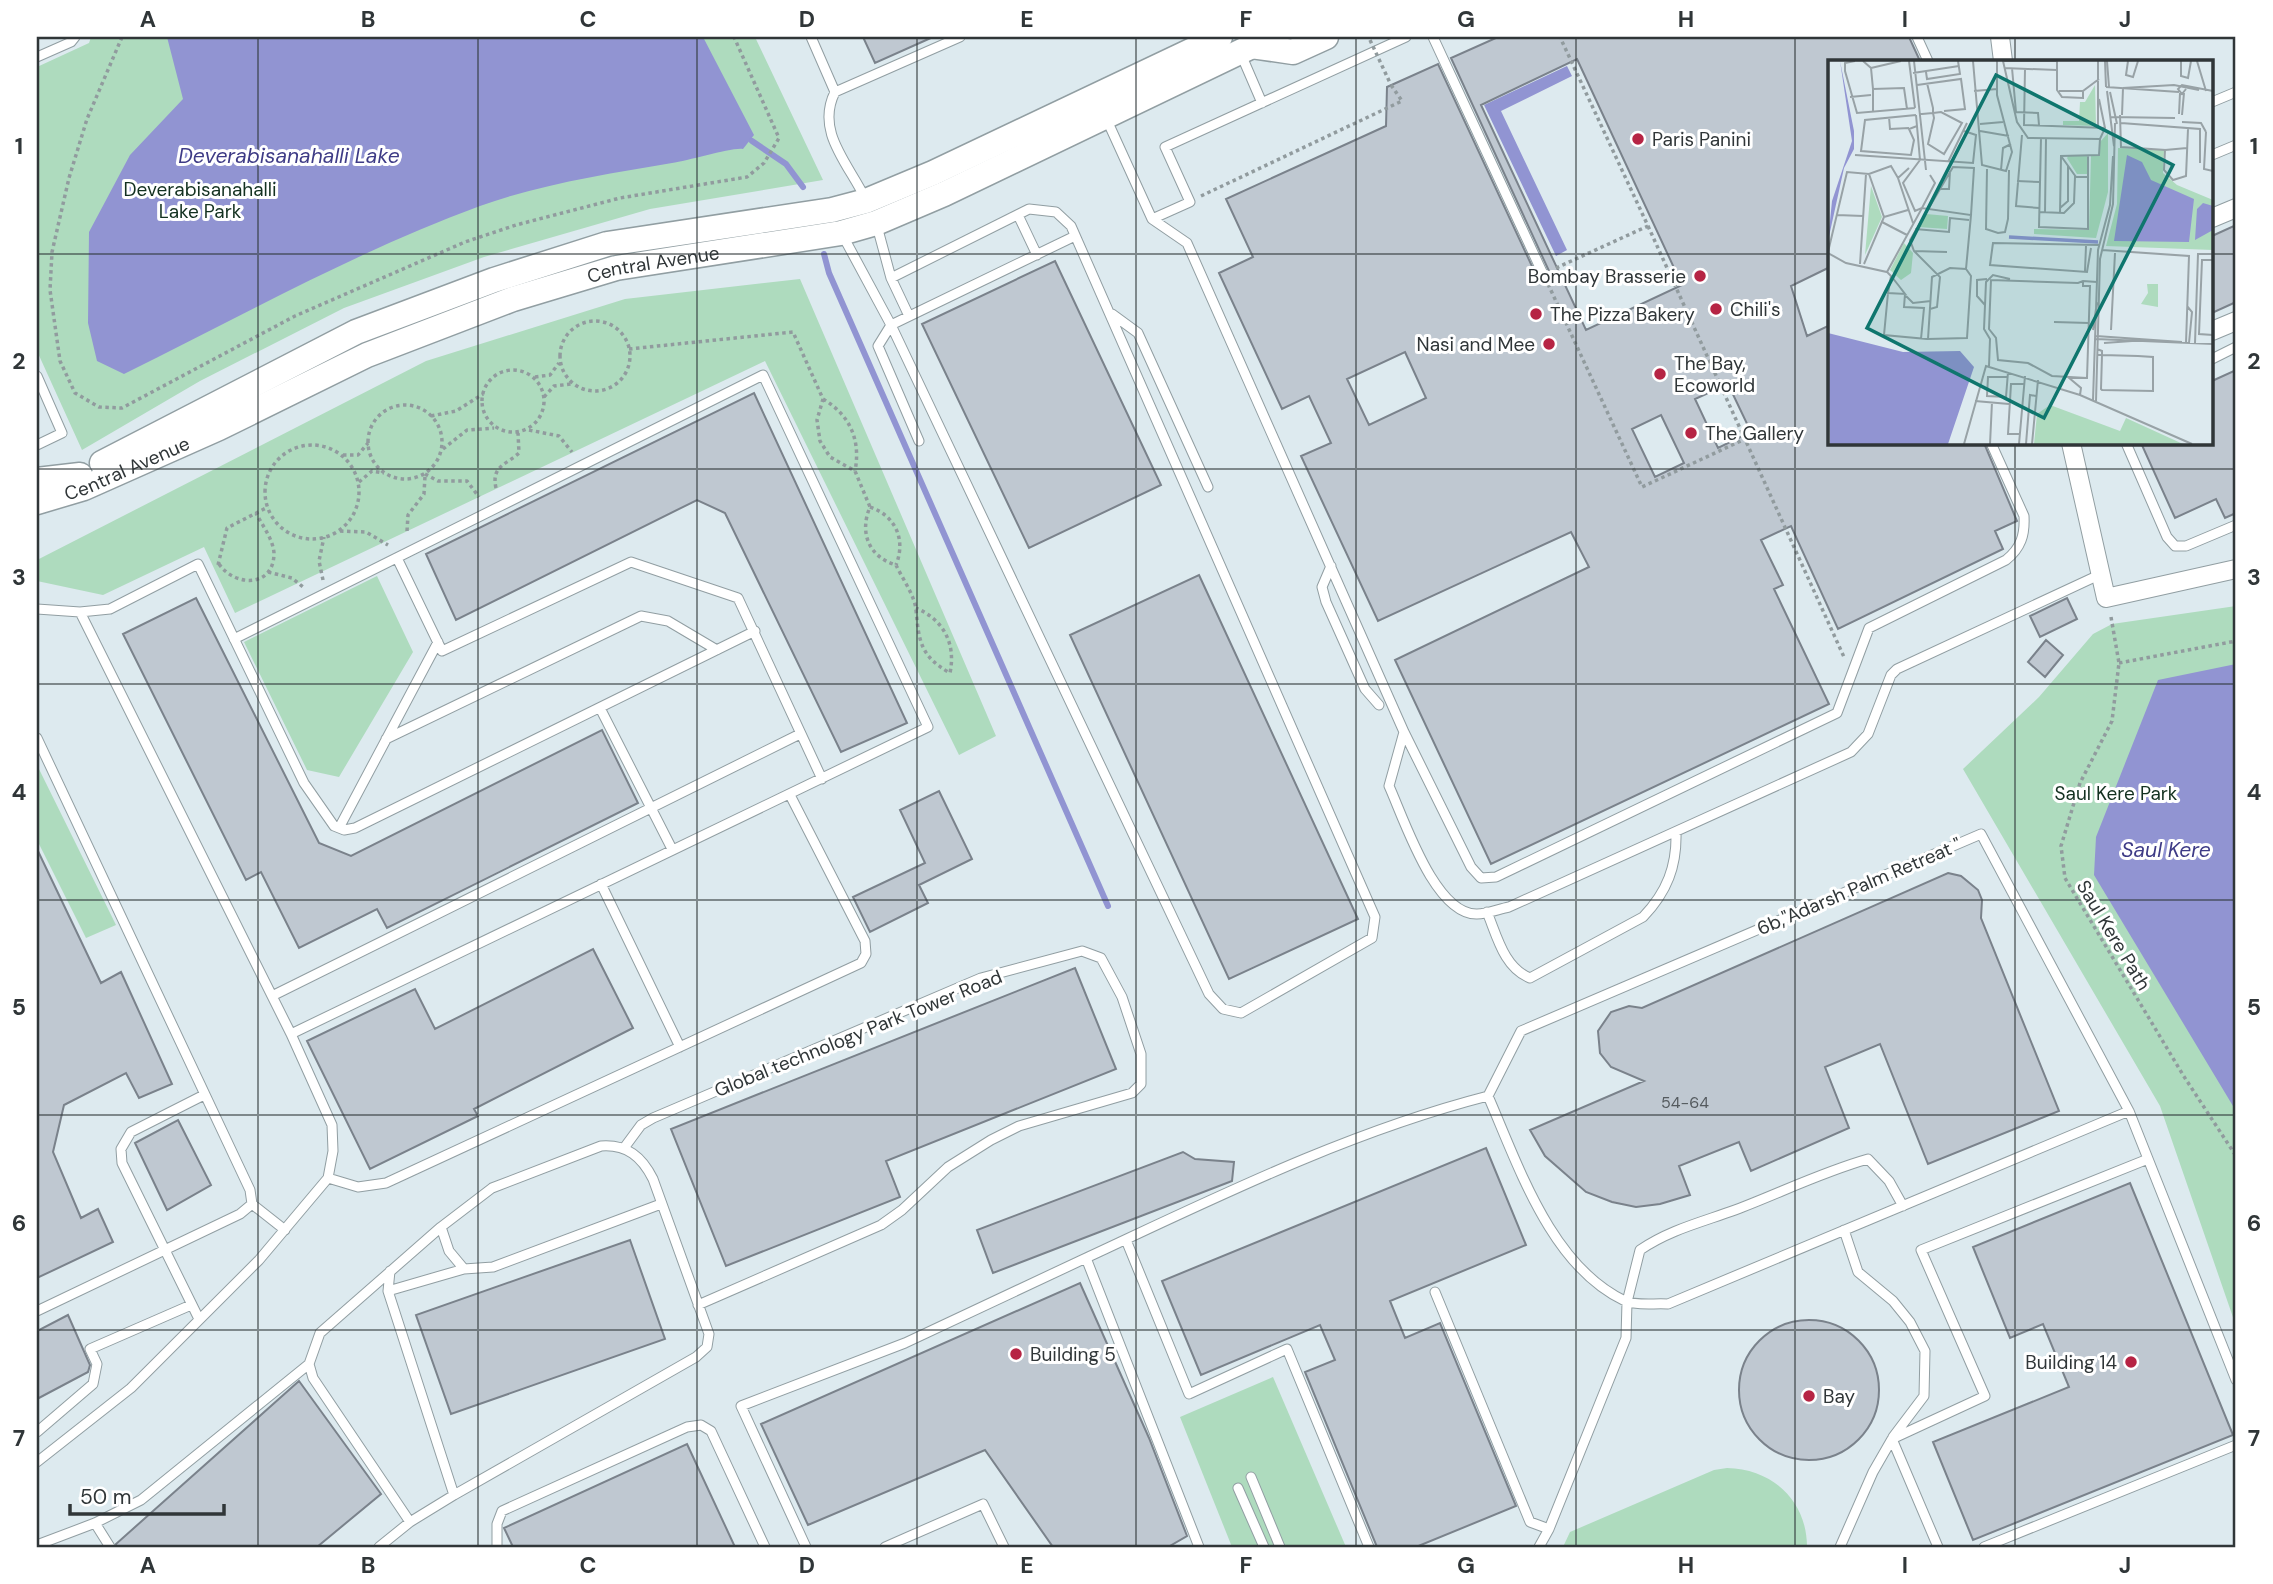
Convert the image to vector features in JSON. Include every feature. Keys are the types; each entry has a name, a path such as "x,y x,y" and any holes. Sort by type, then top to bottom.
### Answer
{"street":[{"path":"1245,43 1293,52 1326,37"},
{"path":"2000,37 2003,60"},
{"name":"Central Avenue","path":"37,502 82,481 356,332 495,280 607,244 832,210 871,212 944,194 1245,43"},
{"name":"Central Avenue","path":"37,490 82,481 219,428 367,355 513,299 616,268 841,233 933,173 1245,43"},
{"path":"2214,217 2236,208"},
{"path":"2214,330 2236,321"},
{"path":"2071,444 2106,598 2236,569"},
{"path":"37,480 82,481"},
{"path":"37,518 82,481"}],"lane":[{"path":"37,57 71,42 75,37"},
{"path":"811,37 835,92"},
{"path":"909,316 891,278 871,212 831,139 828,107 835,92 960,37"},
{"path":"1152,219 1190,202 1165,147 1406,37"},
{"path":"1433,37 1544,274"},
{"path":"1917,37 1928,60"},
{"path":"1245,43 1262,103"},
{"path":"2214,101 2236,92"},
{"path":"1104,114 1152,219 1187,243 1404,732 1471,867 1481,878 1496,877 1837,713 1869,628 2006,560 2019,546 2024,516 1991,444"},
{"path":"2214,154 2236,145"},
{"path":"841,233 891,325 1209,994 1223,1009 1241,1013 1372,938 1376,917 1071,226 1056,212 1038,208 1018,215 891,278"},
{"path":"1018,215 1037,255"},
{"path":"919,441 878,346 891,325 1075,236"},
{"path":"1111,314 1138,333 1208,487"},
{"path":"2214,358 2236,347"},
{"path":"234,639 763,375 928,727 290,1034"},
{"path":"37,376 62,433 37,445"},
{"path":"2126,444 2167,537 2175,546 2186,546 2236,524"},
{"path":"397,558 442,651 631,562 738,598 822,779"},
{"path":"37,609 80,612 110,610 198,564 303,783 334,826 339,828 355,828 755,631"},
{"path":"1331,566 1322,587 1326,601 1365,689 1379,705"},
{"path":"1404,732 1389,786 1434,884 1463,911 1487,912 1509,907 1851,752 1868,734 1891,675 1909,661 2099,575"},
{"path":"37,1462 131,1388 285,1230 328,1178 333,1151 332,1125 290,1034 80,612"},
{"path":"386,739 641,616 668,621 717,650"},
{"path":"339,828 438,642"},
{"path":"600,708 672,849"},
{"path":"272,996 800,734"},
{"path":"37,738 250,1190 252,1204 285,1230"},
{"path":"328,1178 358,1187 386,1183 861,963 866,954 865,940 790,795"},
{"path":"1487,912 1514,969 1530,978 1643,917 1655,905 1671,878 1675,863 1676,832"},
{"name":"6b,\"Adarsh Palm Retreat \"","path":"1488,1096 1521,1031 1981,834 2129,1111"},
{"path":"601,884 680,1047"},
{"name":"Global technology Park Tower Road","path":"624,1148 641,1125 653,1118 981,978 1082,951 1101,958 1117,986 1141,1054 1141,1084 1137,1089 1126,1096 1019,1126 948,1167 902,1210 881,1225 698,1305"},
{"path":"199,1320 122,1163 121,1149 131,1132 204,1095"},
{"path":"806,1547 741,1406 905,1343 1265,1175 1441,1108 1488,1096 1538,1211 1586,1276 1627,1302 1668,1304 2129,1111 2236,1380"},
{"path":"37,1545 95,1523 141,1500 309,1364 320,1333 390,1270 492,1188 601,1146 624,1148 646,1164 709,1334 707,1347 696,1357 454,1495 410,1522 379,1547"},
{"path":"1539,1547 1549,1529 1626,1338 1627,1302 1640,1250 1661,1236 1736,1209 1828,1170 1868,1159 1889,1181 1903,1206"},
{"path":"1892,1439 1985,1396 1920,1250 2148,1159"},
{"path":"37,1311 240,1214 252,1204"},
{"path":"387,1291 464,1269 493,1267 661,1204"},
{"path":"442,1227 449,1251 464,1269"},
{"path":"1840,1547 1873,1472 1892,1439 1924,1396 1925,1351 1910,1322 1893,1301 1858,1272 1844,1230"},
{"path":"1126,1240 1189,1394 1287,1349 1369,1547"},
{"path":"1086,1258 1199,1547"},
{"path":"390,1270 387,1291 454,1495"},
{"path":"1435,1292 1530,1522 1549,1529"},
{"path":"37,1432 93,1384 97,1364 90,1349 191,1305"},
{"path":"309,1364 318,1388 410,1522"},
{"path":"497,1547 498,1524 502,1511 687,1427 701,1425 710,1431 765,1547"},
{"path":"1892,1439 1938,1547"},
{"path":"1984,1547 2236,1445"},
{"path":"1251,1477 1280,1547"},
{"path":"1238,1488 1264,1547"},
{"path":"886,1547 983,1504 1004,1547"},
{"path":"95,1523 110,1547"}],"path":[{"path":"122,37 78,149 60,215 50,271 60,361 75,393 99,407 122,408 295,316 465,242 607,201 747,177 764,163 779,138 734,37"},
{"path":"1560,37 1852,675"},
{"path":"1190,202 1402,101 1391,85 1370,40"},
{"path":"1647,226 1544,274 1642,487 1745,439"},
{"path":"442,450 467,430 498,429 518,432 527,429 541,415 544,397 554,386 574,385 593,392 603,391 620,382 626,374 630,354 623,335 607,323 587,322 578,325 564,339 560,359 550,375 543,378 521,371 501,372 486,385 482,394 484,414 498,429"},
{"path":"560,359 562,369 574,385"},
{"path":"530,375 544,397"},
{"path":"431,416 456,411 482,394"},
{"path":"823,399 840,411 852,428 857,450 855,471"},
{"path":"341,454 358,455 369,440 374,422 388,410 406,405 423,410 431,416 440,432 442,450 439,459 425,474 405,480 372,471 359,482"},
{"path":"527,429 540,434 559,436 572,452"},
{"path":"496,488 495,477 499,466 519,453 518,432"},
{"path":"369,440 372,458 386,474"},
{"path":"338,531 354,514 360,493 355,472 341,454 332,449 310,444 289,450 272,466 267,477 268,507 275,520 293,535 304,538 357,530 375,535 397,558"},
{"path":"425,474 438,481 467,481 479,497"},
{"path":"407,531 408,515 424,494 425,474"},
{"path":"202,573 219,564 227,528 268,507"},
{"path":"870,507 887,516 898,530 901,548 896,565"},
{"path":"219,564 238,580 256,581 268,572 273,560 272,545 256,513"},
{"path":"324,537 319,561 329,593"},
{"path":"268,572 292,578 312,601"},
{"name":"Saul Kere Path","path":"2106,598 2119,663 2112,721 2080,783 2061,846 2064,878 2183,1075 2236,1156"},
{"path":"916,608 933,617 945,632 952,652 950,673"},
{"path":"2119,663 2236,641"}],"green space":[{"name":"Deverabisanahalli Lake","path":"91,37 755,37 823,180 650,209 484,257 344,308 200,381 82,450 37,351 37,67 89,43"},
{"path":"800,279 996,736 959,755 765,361 235,613 204,547 103,595 37,581 37,560 426,361 625,299"},
{"path":"377,576 413,652 339,777 307,770 244,642"},
{"name":"Saul Kere Park","path":"2236,606 2236,1326 2160,1106 1963,769 2039,697 2093,634 2112,624"},
{"path":"37,765 116,925 86,938 37,840"},
{"path":"1273,1377 1346,1547 1232,1547 1180,1417"},
{"path":"1727,1468 1759,1474 1784,1491 1801,1515 1807,1547 1563,1547 1570,1532 1714,1470"}],"water":[{"name":"Deverabisanahalli Lake","path":"167,37 703,37 754,135 743,149 575,180 480,206 344,264 124,374 97,361 88,323 89,232 130,155 183,99"},
{"path":"1567,66 1572,76 1501,111 1567,250 1556,256 1484,105"},
{"name":"Saul Kere","path":"2236,664 2236,1111 2094,875 2096,837 2158,680"}],"building":[{"path":"863,37 933,37 875,63"},
{"path":"1498,37 1909,37 1920,60 1828,60 1828,268 1791,286 1807,336 1828,326 1828,444 1984,444 2017,521 1995,531 2003,549 1838,629 1791,526 1761,540 1783,585 1774,589 1829,704 1491,864 1395,660 1589,567 1571,532 1378,621 1301,456 1331,443 1309,396 1282,409 1219,273 1253,257 1226,199 1386,126 1387,87 1438,64 1537,277 1542,281 1548,279 1549,271 1451,58","holes":["1577,59 1682,285 1586,330 1481,105","1405,352 1426,398 1369,425 1347,379","1728,384 1751,432 1718,448 1695,399","1661,415 1684,463 1655,477 1632,429"]},
{"path":"2236,225 2236,302 2214,312 2214,235"},
{"path":"1055,261 1161,485 1029,548 922,324"},
{"path":"2236,370 2236,513 2225,518 2216,499 2175,518 2141,444 2214,444 2214,380"},
{"path":"754,393 907,723 841,752 725,513 697,500 456,620 426,554"},
{"path":"1199,575 1358,919 1229,979 1070,635"},
{"path":"196,598 319,843 351,856 602,730 638,803 387,928 377,909 299,948 261,872 246,880 123,634"},
{"path":"2067,598 2077,619 2040,637 2030,616"},
{"path":"2046,640 2063,655 2045,677 2028,662"},
{"path":"939,791 972,859 919,885 928,903 870,932 853,897 925,863 900,810"},
{"path":"37,849 101,983 121,972 172,1084 139,1098 126,1073 64,1105 53,1152 81,1218 98,1209 113,1242 37,1278"},
{"path":"1948,873 1961,876 1978,890 1982,900 1981,918 2059,1111 1928,1164 1880,1044 1825,1067 1849,1128 1751,1171 1739,1142 1679,1166 1690,1195 1660,1204 1636,1207 1612,1202 1586,1192 1545,1156 1530,1130 1644,1081 1611,1067 1600,1053 1598,1031 1611,1012 1629,1006 1642,1008"},
{"path":"593,949 633,1028 474,1109 478,1116 370,1169 307,1041 415,989 435,1029"},
{"path":"1075,968 1116,1069 886,1161 900,1197 726,1266 671,1129"},
{"path":"178,1120 211,1185 167,1210 135,1143"},
{"path":"1486,1148 1526,1245 1390,1301 1405,1338 1440,1323 1516,1506 1416,1547 1377,1547 1305,1372 1335,1360 1320,1325 1201,1375 1162,1281"},
{"path":"1183,1152 1195,1159 1234,1162 1232,1181 993,1273 977,1230"},
{"name":"Building 14","path":"2130,1183 2233,1435 1973,1540 1933,1442 2069,1387 2043,1324 2010,1338 1973,1247"},
{"path":"630,1240 665,1339 451,1414 416,1315"},
{"name":"Building 5","path":"1080,1283 1149,1438 1187,1536 1168,1547 1053,1547 985,1450 808,1525 761,1424"},
{"path":"68,1315 90,1365 88,1372 37,1399 37,1331"},
{"name":"Bay","path":"1809,1320 1836,1325 1859,1340 1874,1363 1879,1390 1874,1417 1859,1440 1836,1455 1809,1460 1782,1455 1759,1440 1744,1417 1739,1390 1744,1363 1759,1340 1782,1325"},
{"path":"299,1381 381,1494 317,1547 117,1547 116,1544"},
{"path":"687,1444 735,1547 513,1547 504,1528"}],"waterway":[{"path":"752,141 786,164 803,187"},
{"path":"824,254 829,273 1108,906"}],"place":[{"name":"Paris Panini","path":"1638,139"},
{"name":"Bombay Brasserie","path":"1700,276"},
{"name":"Chili's","path":"1716,309"},
{"name":"The Pizza Bakery","path":"1536,314"},
{"name":"Nasi and Mee","path":"1549,344"},
{"name":"The Bay, Ecoworld","path":"1660,374"},
{"name":"The Gallery","path":"1691,433"},
{"name":"Building 5","path":"1016,1354"},
{"name":"Building 14","path":"2131,1362"},
{"name":"Bay","path":"1809,1396"}],"park label":[{"name":"Deverabisanahalli Lake Park","path":"200,200"}]}
